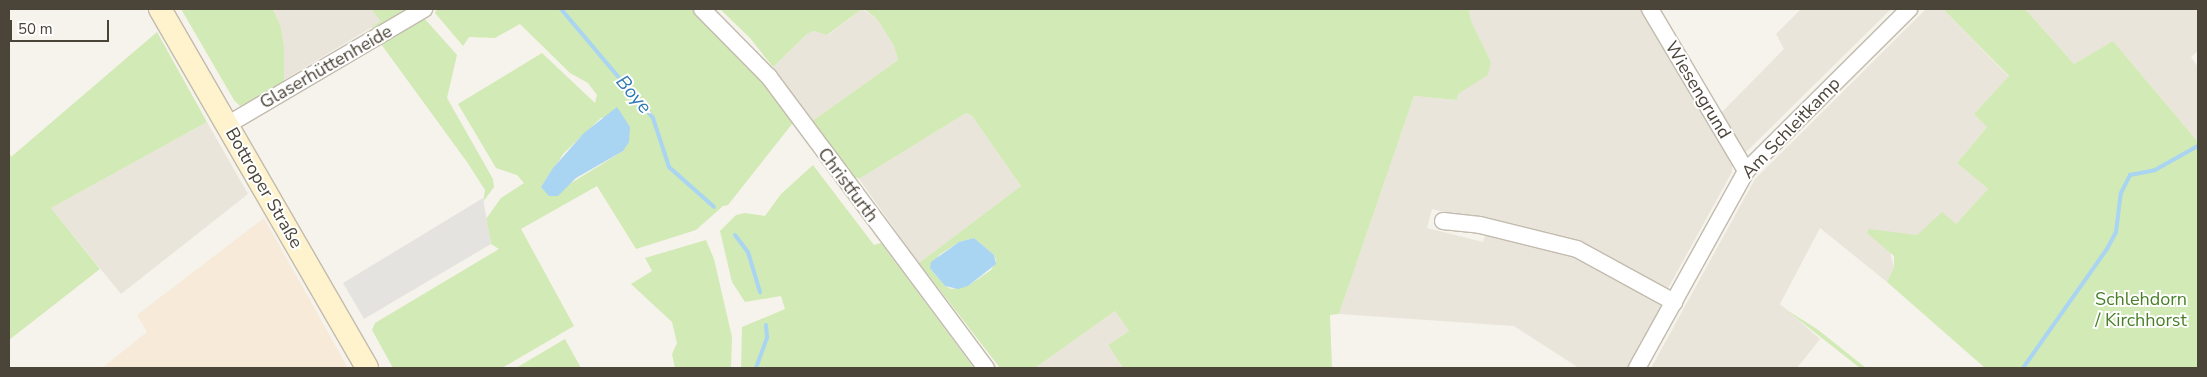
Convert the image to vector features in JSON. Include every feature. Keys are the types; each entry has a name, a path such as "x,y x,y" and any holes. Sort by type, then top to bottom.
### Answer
{"main road":[{"name":"Bottroper Straße","path":"160,9 368,368"}],"street":[{"name":"Glaserhüttenheide","path":"227,125 424,9"},
{"name":"Christfurth","path":"702,9 769,77 986,368"},
{"name":"Wiesengrund","path":"1650,9 1746,171"},
{"name":"Am Schleitkamp","path":"1637,368 1746,171 1909,9"},
{"path":"1443,221 1480,224 1577,249 1674,302"}],"shaded area":[{"path":"273,9 371,9 382,21 284,80 284,47 281,27"},
{"path":"862,9 877,19 894,46 898,60 811,122 773,67 807,34 814,31 828,35"},
{"path":"1469,9 1642,9 1732,160 1732,172 1666,292 1564,241 1432,209 1427,228 1483,242 1486,233 1571,251 1662,300 1662,306 1628,368 1579,368 1514,326 1339,314 1414,96 1457,100 1458,94 1491,62 1471,21"},
{"path":"1801,9 1891,9 1745,153 1721,113 1784,49 1776,34"},
{"path":"1926,9 1943,9 2009,77 1974,114 1987,127 1957,163 1988,189 1956,224 1917,235 1890,252 1894,267 1887,282 1820,228 1780,304 1820,339 1797,368 1651,368 1755,179"},
{"path":"2025,9 2198,9 2198,51 2191,57 2198,67 2198,142 2113,41 2074,64"},
{"path":"966,113 972,116 1021,186 919,263 859,179"},
{"path":"207,122 248,194 121,294 51,208"},
{"path":"483,198 491,244 364,319 343,283"},
{"path":"264,218 348,368 102,368 147,332 137,315"},
{"path":"1115,311 1129,331 1108,345 1123,368 1035,368"}],"green space":[{"path":"181,9 273,9 281,27 284,47 284,84 240,106 234,100"},
{"path":"371,9 414,9 373,31 372,27 381,21"},
{"path":"437,9 695,9 737,47 792,119 792,124 728,205 723,206 696,230 636,249 597,186 521,229 574,326 502,368 393,368 372,330 375,323 499,249 491,244 486,219 501,198 524,183 517,175 496,168 458,104 542,53 595,103 597,95 588,83 570,73 520,24 495,38 469,37 463,46 435,13","holes":["602,117 623,151 568,185 541,187 564,153"]},
{"path":"720,9 862,9 827,35 814,31 807,34 773,67 750,38"},
{"path":"864,9 1469,9 1471,21 1491,62 1488,75 1458,94 1457,100 1414,96 1339,314 1330,315 1332,368 1123,368 1108,345 1129,331 1115,311 1035,368 1000,368 919,263 1021,186 972,116 966,113 859,179 851,175 811,122 898,60 894,46 877,19","holes":["974,238 994,255 996,261 991,270 968,286 951,289 945,286 931,269 939,255 959,242"]},
{"name":"Schlehdorn / Kirchhorst","path":"1943,9 2025,9 2074,64 2113,41 2198,142 2198,368 1985,368 1887,282 1894,267 1894,256 1867,233 1869,229 1917,235 1942,212 1956,224 1988,189 1957,163 1987,127 1974,114 2009,76"},
{"path":"424,18 457,55 447,98 493,179 494,187 483,202 485,190 467,162 381,44"},
{"path":"157,32 207,122 51,208 100,269 9,340 9,151 11,157"},
{"path":"813,165 874,245 881,243 974,368 741,368 742,327 785,309 781,296 745,302 732,282 720,231 736,215 745,213 765,216 781,194"},
{"path":"706,240 714,259 732,337 731,368 675,368 672,354 677,343 672,322 631,284 652,271 645,258"},
{"path":"1785,309 1817,329 1866,368 1860,368"},
{"path":"565,339 581,368 516,368"}],"water":[{"path":"617,107 630,127 629,142 623,151 576,178 558,196 549,196 541,187 553,168 584,133"},
{"path":"974,238 994,255 996,264 968,286 958,289 945,286 930,268 931,262 959,242"}],"waterway":[{"name":"Boye","path":"561,9 653,118 669,167 714,207"},
{"path":"2023,368 2107,249 2116,232 2121,193 2130,175 2155,170 2198,146"},
{"name":"Boye","path":"735,235 748,252 760,292"},
{"name":"Boye","path":"756,368 767,337 766,325"}]}
